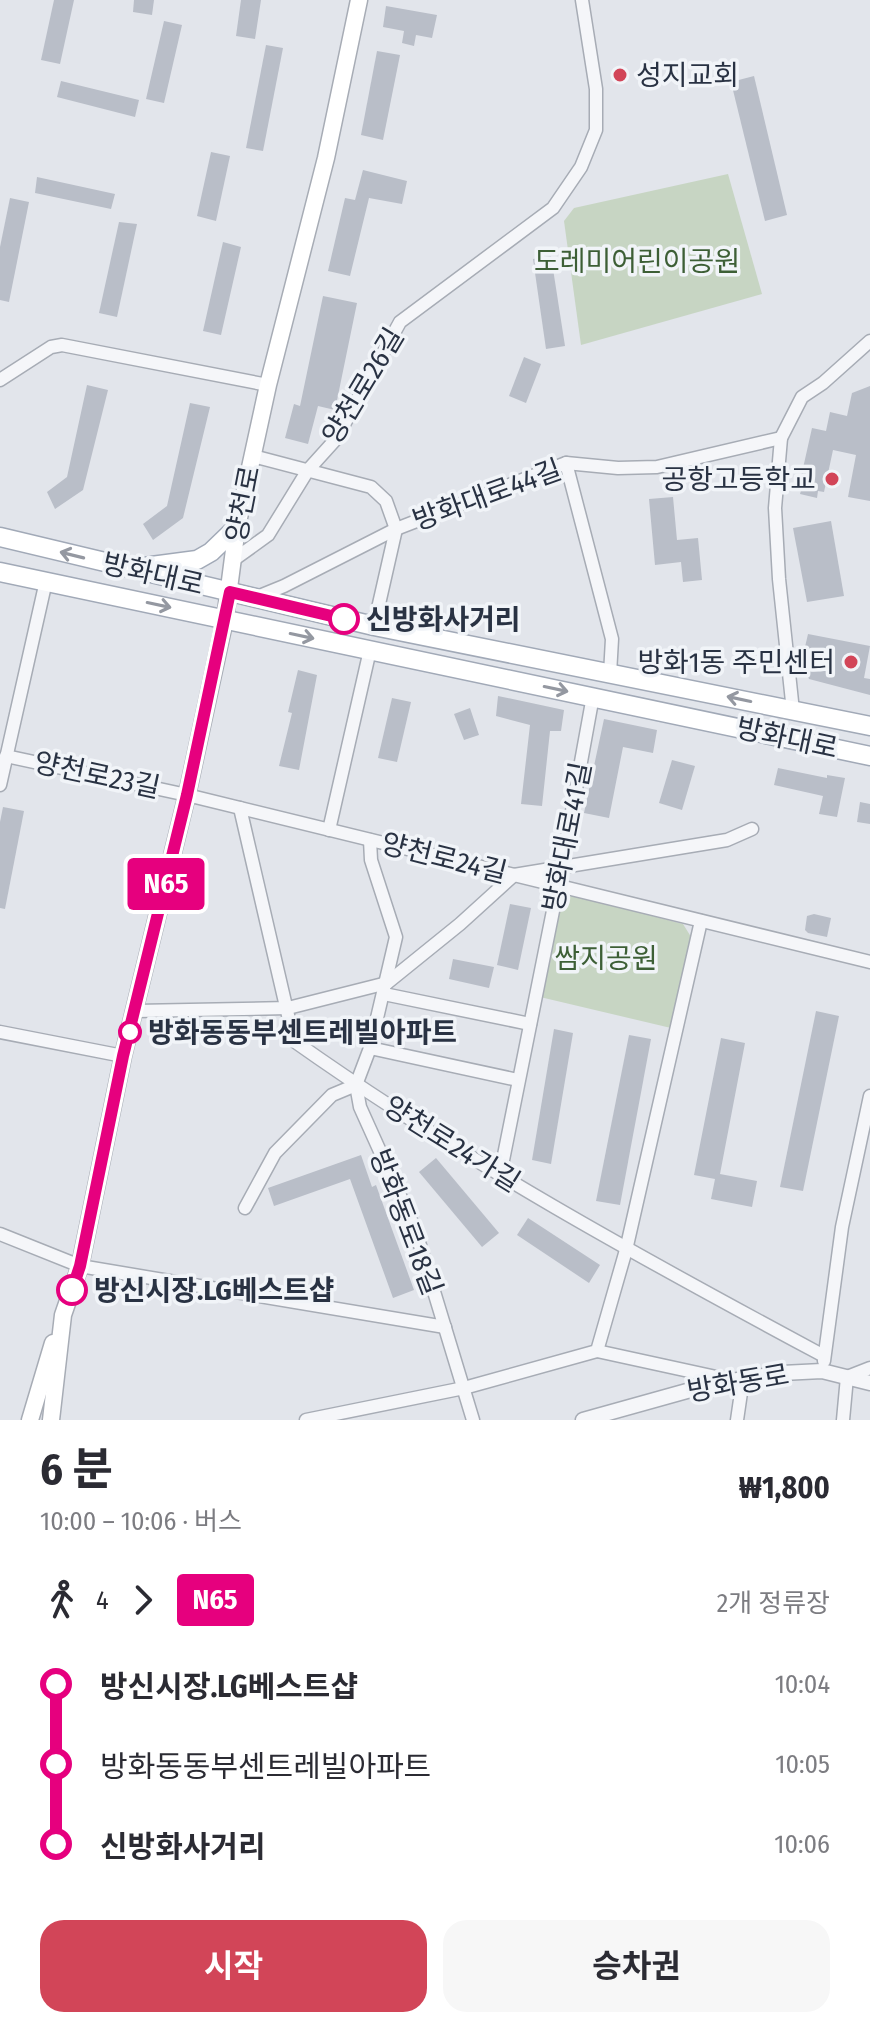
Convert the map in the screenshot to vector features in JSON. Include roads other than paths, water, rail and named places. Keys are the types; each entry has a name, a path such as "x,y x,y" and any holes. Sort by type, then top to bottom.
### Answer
{"main road":[{"name":"양천로","path":"51,1420 63,1315 80,1266 123,1056 187,795 225,619 237,527 268,385 326,158 359,0"},
{"path":"131,569 197,560 211,552 237,527"},
{"name":"방화대로","path":"0,537 374,626 870,726"},
{"name":"방화대로","path":"0,572 870,756"},
{"path":"30,1420 63,1315"}],"street":[{"name":"양천로26길","path":"232,561 268,535 308,470 336,439 400,322 553,208 581,167 596,130 596,89 582,0"},
{"path":"793,711 776,522 781,438 802,397 823,383 870,341"},
{"path":"0,380 51,347 62,345 268,385"},
{"name":"방화대로44길","path":"254,598 396,529 566,463 618,468 657,467 781,438"},
{"name":"양천로26길","path":"253,456 371,487 386,501 396,529"},
{"path":"566,463 612,639 610,674"},
{"path":"374,626 396,529"},
{"path":"0,785 46,581"},
{"path":"329,830 370,650"},
{"name":"방화대로41길","path":"500,1175 593,696"},
{"name":"양천로23길","path":"6,756 187,795"},
{"name":"양천로24길","path":"187,795 870,962"},
{"name":"양천로24가길","path":"240,808 294,1041 356,1085 500,1175 823,1364"},
{"path":"386,988 514,875 727,840 752,829"},
{"path":"245,1208 275,1153 332,1095 356,1085 370,1048 396,937 371,860 370,840"},
{"path":"597,1351 626,1250 701,921"},
{"path":"136,1011 288,1008 386,988 530,1024"},
{"path":"0,1032 123,1056"},
{"path":"370,1048 518,1080"},
{"name":"방화동로18길","path":"356,1085 360,1107 415,1229 473,1420"},
{"path":"823,1364 842,1227 870,1096"},
{"path":"0,1234 80,1266 445,1327"},
{"path":"306,1420 464,1388 597,1351 738,1380 737,1420"},
{"name":"방화동로","path":"590,1419 712,1384 823,1364 847,1377 870,1383"},
{"path":"843,1420 847,1377 870,1368"}],"place":[{"name":"성지교회","path":"620,75"},
{"name":"공항고등학교","path":"832,479"},
{"name":"신방화사거리","path":"344,619"},
{"name":"방화1동 주민센터","path":"851,662"},
{"name":"방화동동부센트레빌아파트","path":"130,1032"},
{"name":"방신시장.LG베스트샵","path":"72,1290"}],"park label":[{"name":"도레미어린이공원","path":"637,261"},
{"name":"쌈지공원","path":"606,958"}]}
